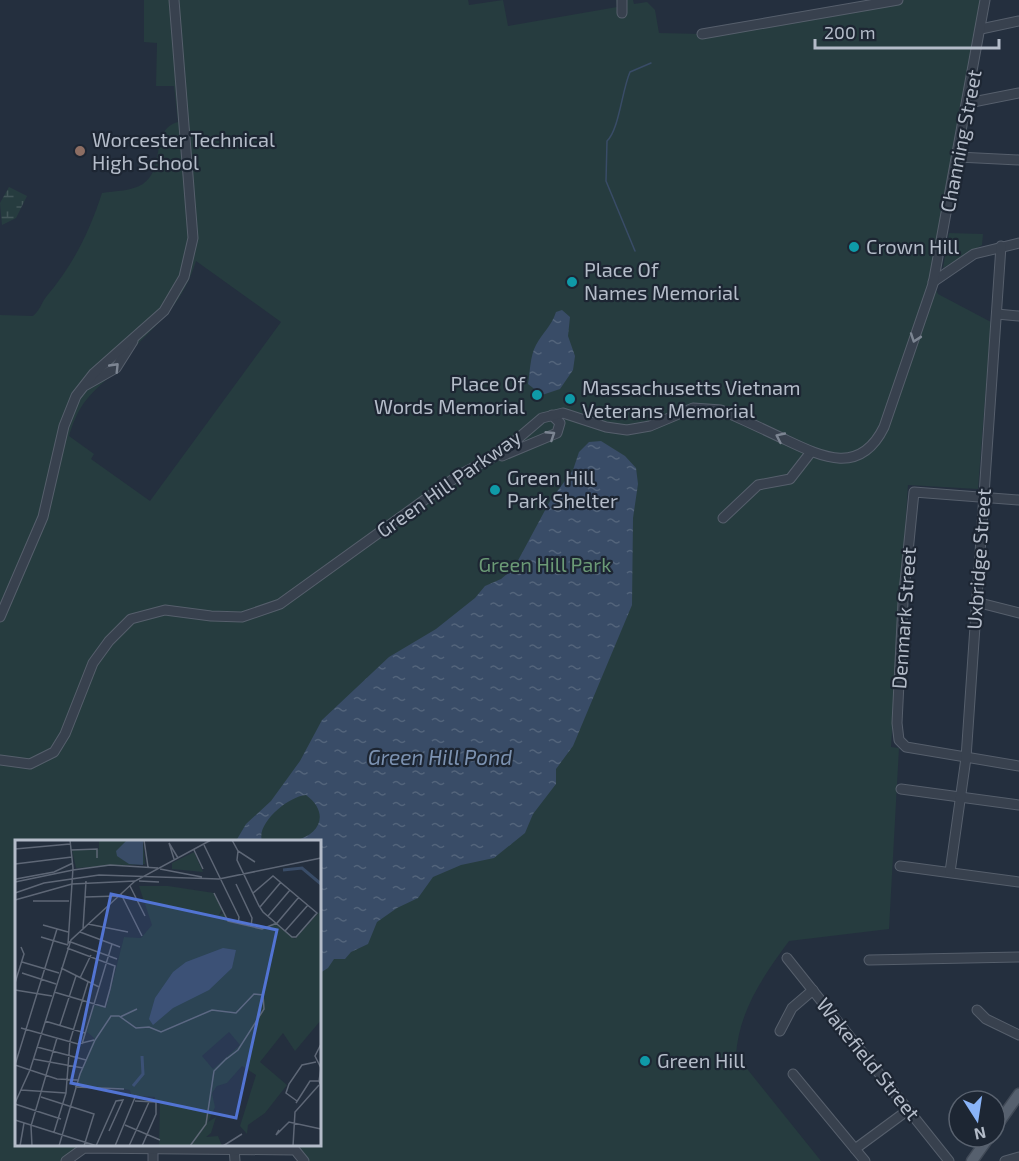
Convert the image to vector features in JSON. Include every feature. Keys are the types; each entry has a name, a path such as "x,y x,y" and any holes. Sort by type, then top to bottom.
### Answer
{"main road":[{"path":"1007,1111 1019,1094"}],"street":[{"path":"0,617 43,517 64,426 79,391 114,370 140,332 157,318 173,299 186,271 192,244 191,199 174,0"},
{"path":"622,0 622,13"},
{"path":"702,34 898,0"},
{"name":"Channing Street","path":"933,282 968,103 985,0"},
{"path":"981,29 1019,21"},
{"path":"968,103 1019,93"},
{"path":"958,157 1019,160"},
{"path":"552,415 563,413 613,429 627,430 650,426 690,408 709,407 721,410 831,459 846,458 861,453 877,440 933,282 974,254 1019,243"},
{"name":"Uxbridge Street","path":"950,872 966,758 982,497 1001,246"},
{"path":"997,314 1019,316"},
{"path":"486,462 557,434 560,423 552,415"},
{"name":"Green Hill Parkway","path":"0,760 16,764 40,760 57,749 93,663 109,641 131,619 150,612 168,610 211,616 242,617 280,604 459,475 506,450 533,424 552,415"},
{"path":"723,518 758,485 790,479 811,452"},
{"name":"Denmark Street","path":"966,758 915,749 902,744 897,723 900,646 914,492 982,497"},
{"path":"982,497 1019,500"},
{"path":"976,602 1019,613"},
{"path":"966,758 1019,766"},
{"path":"901,789 1019,805"},
{"path":"900,866 1019,882"},
{"path":"869,960 1019,957"},
{"name":"Wakefield Street","path":"787,958 949,1161"},
{"path":"780,1031 792,1008 813,990"},
{"path":"977,1010 986,1019 1004,1025 1019,1035"},
{"path":"793,1074 865,1161"},
{"path":"855,1149 908,1110"},
{"path":"66,1161 84,1148 234,1148 295,1150 304,1161"},
{"path":"153,1148 153,1161"},
{"path":"234,1148 235,1161"},
{"path":"1005,1161 1019,1157"}],"green space":[{"name":"Green Hill Park","path":"144,0 468,0 469,5 503,0 508,26 617,7 616,0 633,0 634,4 647,2 655,10 659,33 702,34 898,0 985,0 933,282 938,294 991,322 978,489 908,485 891,747 899,748 889,929 789,941 770,967 754,995 738,1039 736,1055 821,1161 304,1161 295,1150 84,1148 66,1161 0,1161 0,315 33,316 79,248 92,222 102,193 134,188 143,184 150,177 155,168 164,133 169,126 178,122 174,86 156,86 157,43 144,42","holes":["196,261 281,322 150,501 91,459 94,454 69,436 84,403 123,364 134,348 172,308 185,287"]},
{"path":"9,187 27,196 16,218 2,225 0,203"},
{"path":"949,233 983,234 982,245 943,268"}],"water":[{"path":"562,310 570,317 568,336 575,356 573,370 560,389 542,395 528,384 532,354 556,312"},
{"name":"Green Hill Pond","path":"601,441 625,456 636,468 638,484 633,518 632,605 573,746 556,769 556,784 533,814 525,833 494,858 461,865 433,877 418,898 397,908 377,922 368,944 351,952 345,959 334,959 328,968 321,972 321,840 297,840 316,828 320,815 318,808 306,795 291,800 269,819 261,834 262,840 237,840 246,824 271,801 300,761 322,720 389,657 436,629 475,598 485,586 501,579 514,568 550,501 573,470 579,452 589,442"}],"waterway":[{"path":"635,251 606,181 607,141 615,128 630,72 651,63"}],"place":[{"name":"Worcester Technical High School","path":"80,151"},
{"name":"Crown Hill","path":"854,247"},
{"name":"Place Of Names Memorial","path":"572,282"},
{"name":"Place Of Words Memorial","path":"537,395"},
{"name":"Massachusetts Vietnam Veterans Memorial","path":"570,399"},
{"name":"Green Hill Park Shelter","path":"495,490"},
{"name":"Green Hill","path":"645,1061"}]}
